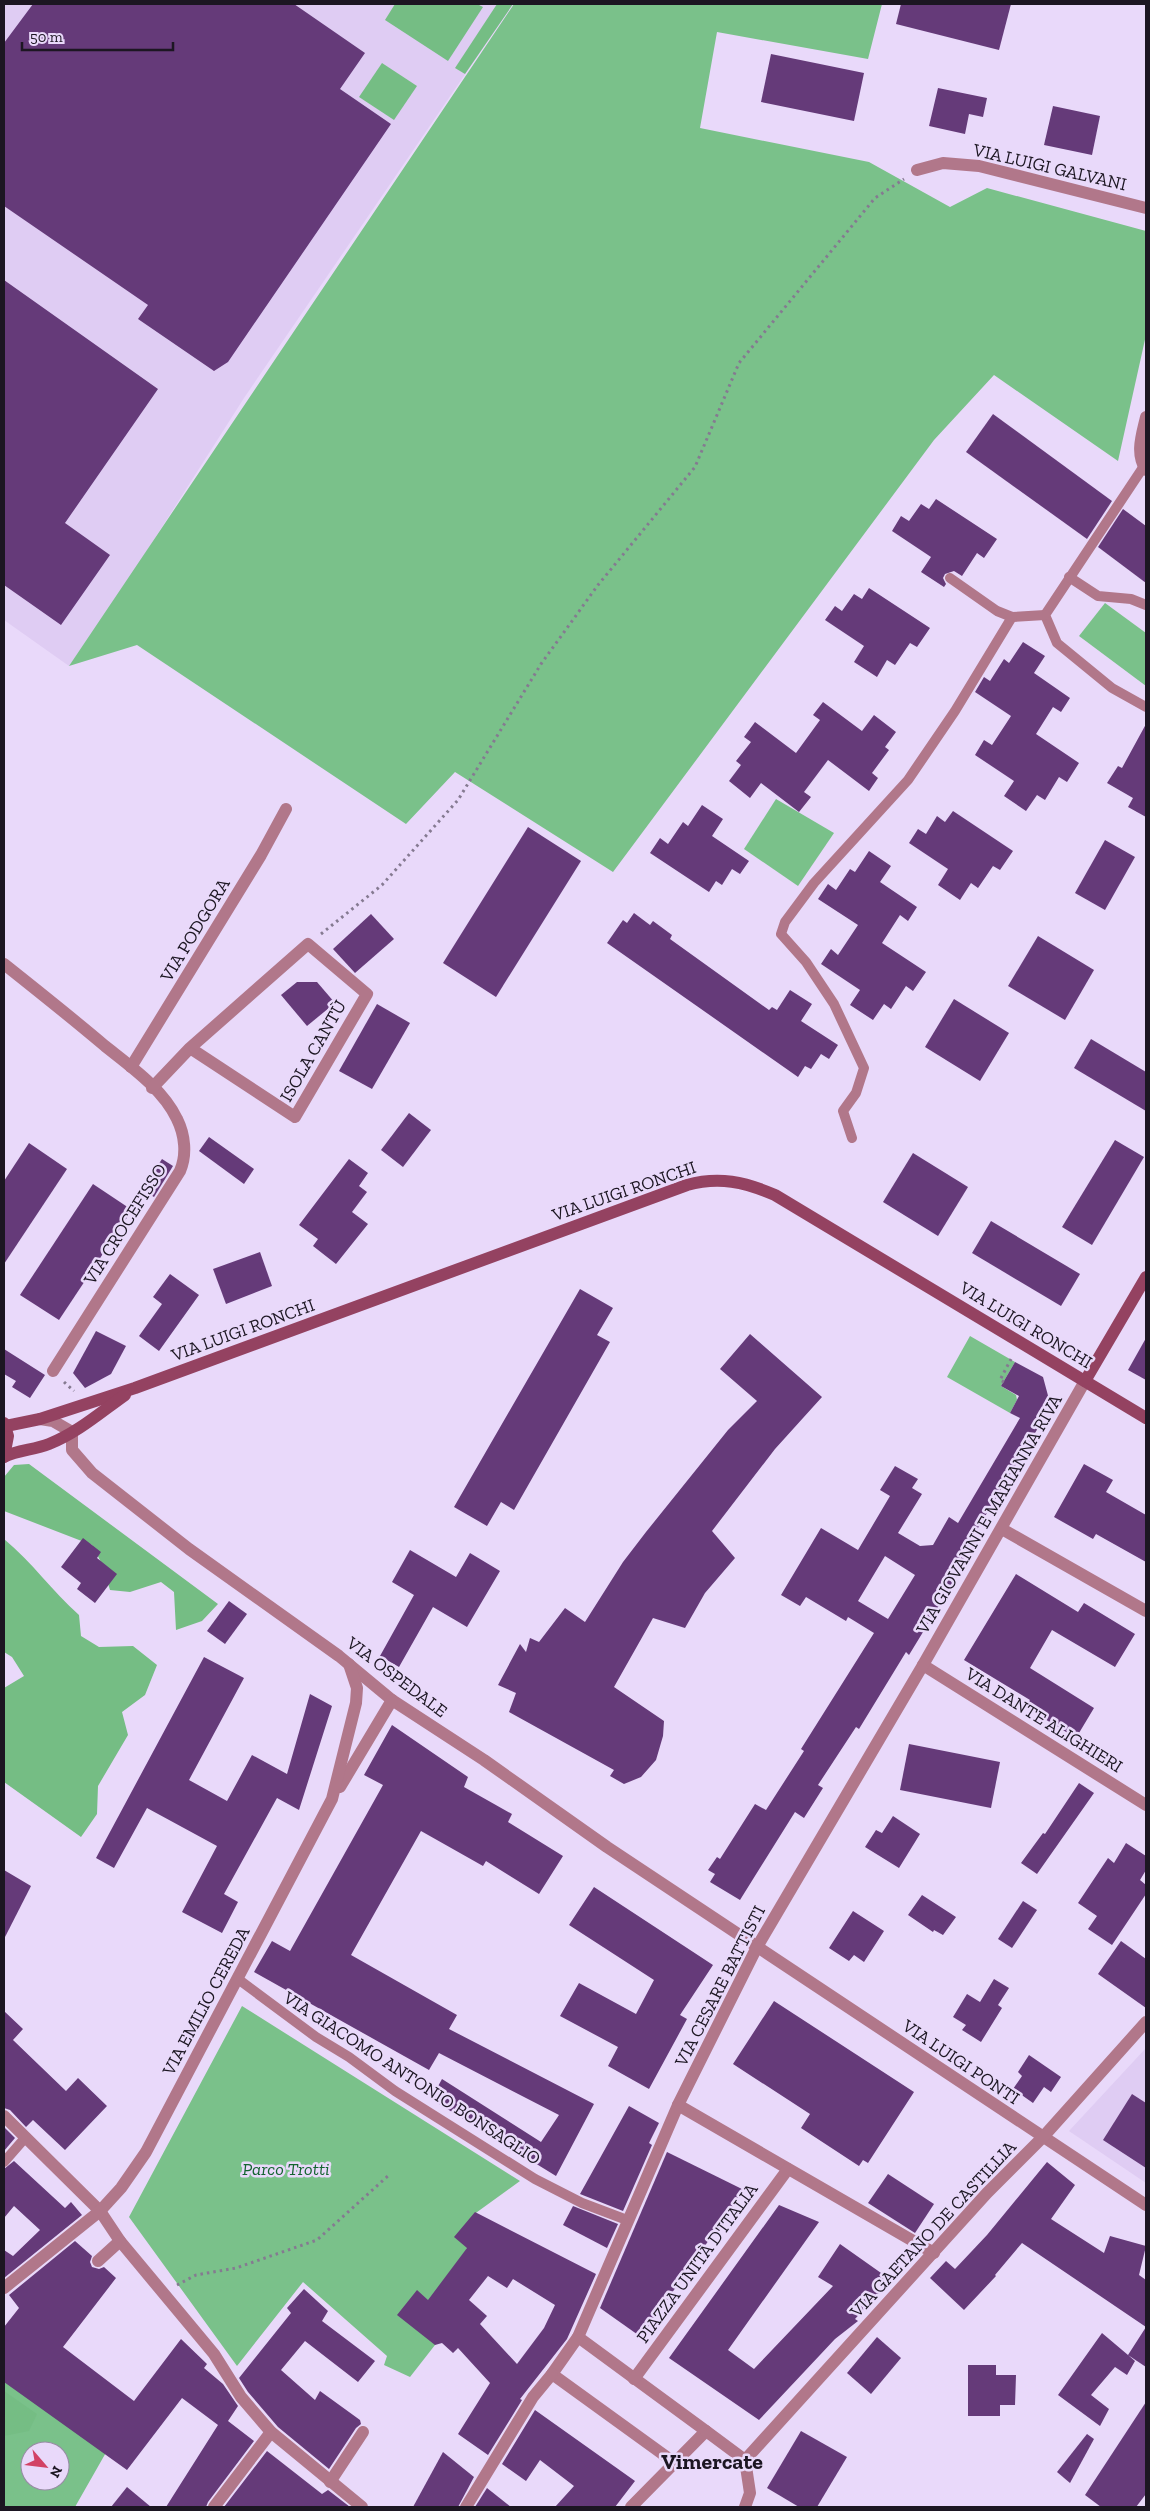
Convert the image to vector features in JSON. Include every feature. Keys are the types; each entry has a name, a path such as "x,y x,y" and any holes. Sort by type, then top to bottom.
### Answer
{"street":[{"name":"VIA LUIGI GALVANI","path":"917,170 943,163 979,166 1146,208"},
{"path":"1145,468 1139,451 1146,417"},
{"name":"VIA PODGORA","path":"131,1067 261,855 286,810"},
{"name":"ISOLA CANTÙ","path":"190,1048 295,1117 366,994 308,944"},
{"path":"152,1088 190,1048 308,944"},
{"name":"VIA CROCEFISSO","path":"4,964 131,1067 152,1088 177,1119 184,1147 184,1163 52,1371"},
{"name":"VIA LUIGI RONCHI","path":"5,1424 40,1419 135,1388 686,1185 714,1179 744,1183 775,1195 1146,1418"},
{"path":"1085,1381 1146,1277"},
{"name":"VIA GIOVANNI E MARIANNA RIVA","path":"923,1665 1085,1381"},
{"name":"VIA LUIGI RONCHI","path":"4,1457 14,1452 50,1444 72,1432 135,1388"},
{"path":"40,1419 53,1421 72,1432"},
{"path":"4,1457 8,1436 5,1424"},
{"name":"VIA OSPEDALE","path":"72,1432 72,1450 92,1473 190,1549 349,1664 392,1700 484,1760 607,1847 757,1947"},
{"path":"1002,1529 1146,1611"},
{"name":"VIA EMILIO CEREDA","path":"332,1800 356,1703 357,1688 349,1664"},
{"name":"VIA DANTE ALIGHIERI","path":"923,1665 1146,1805"},
{"name":"VIA CESARE BATTISTI","path":"578,2337 627,2220 678,2106 757,1947 923,1665"},
{"name":"VIA EMILIO CEREDA","path":"4,2288 100,2211 121,2188 146,2152 332,1800 392,1700"},
{"name":"VIA LUIGI PONTI","path":"757,1947 1146,2205"},
{"name":"VIA GAETANO DE CASTILLIA","path":"745,2460 987,2193 1044,2136 1146,2022"},
{"path":"678,2106 934,2253"},
{"path":"4,2116 100,2211 120,2241 161,2293 214,2354 241,2397 270,2432 362,2507"},
{"name":"PIAZZA UNITÀ D'ITALIA","path":"634,2379 788,2169"},
{"path":"98,2261 120,2241"},
{"path":"466,2507 533,2397 578,2337 745,2460 750,2493 745,2507"},
{"path":"552,2374 675,2463"},
{"path":"631,2507 706,2431"},
{"path":"214,2507 270,2432"},
{"path":"330,2482 363,2432"}],"lane":[{"path":"1045,615 1145,468"},
{"path":"1070,577 1098,596 1130,599 1146,606"},
{"path":"950,578 998,611 1012,617 1045,615"},
{"path":"1045,615 1057,643 1112,688 1146,707"},
{"path":"852,1138 843,1111 856,1093 864,1068 834,1004 806,962 781,934 785,922 814,884 908,780 955,711 1012,617"},
{"path":"238,1979 254,1982"},
{"name":"VIA GIACOMO ANTONIO BONSAGLIO","path":"238,1979 316,2038 350,2057 395,2091 535,2179 582,2203 627,2220"},
{"path":"4,2162 25,2138"}],"path":[{"path":"308,944 382,885 458,800 541,664 598,585 695,466 739,363 875,198 917,170"},
{"path":"1004,1382 1000,1380 1011,1360"},
{"path":"52,1371 88,1403"},
{"path":"161,2293 196,2275 236,2268 317,2240 388,2175"}],"shaded area":[{"path":"4,4 513,4 244,398 134,571 69,666 4,620"},
{"path":"1146,2048 1146,2183 1069,2131"}],"green space":[{"path":"395,4 477,4 483,7 448,61 385,20"},
{"path":"497,4 513,4 465,74 455,68"},
{"path":"514,4 882,4 868,59 717,32 700,128 869,162 950,207 987,188 1146,231 1146,335 1118,461 994,375 934,440 613,872 455,772 406,824 137,645 69,666"},
{"path":"382,63 417,86 394,120 359,97"},
{"path":"1105,603 1146,633 1146,686 1079,636"},
{"path":"776,799 834,833 798,886 744,849"},
{"path":"970,1336 1015,1362 1001,1386 1016,1395 1017,1400 1010,1413 947,1377"},
{"path":"29,1464 218,1604 202,1621 176,1630 174,1592 161,1582 130,1592 110,1590 102,1564 92,1545 4,1511 4,1477 14,1465"},
{"path":"4,1539 24,1557 79,1615 81,1636 99,1647 133,1646 157,1665 145,1695 122,1712 128,1735 98,1786 97,1814 81,1837 4,1782 4,1688 24,1676 12,1657 4,1652"},
{"name":"Parco Trotti","path":"242,2006 520,2181 473,2215 467,2248 435,2345 410,2377 384,2365 387,2356 303,2282 237,2366 129,2217"},
{"path":"4,2364 112,2442 75,2507 4,2507"},
{"path":"4,2391 37,2414 29,2431 4,2436"}],"building":[{"path":"33,4 294,4 365,53 340,89 391,124 228,362 214,371 138,319 148,305 4,206 4,43"},
{"path":"901,4 1011,4 999,50 896,24"},
{"path":"771,54 864,73 854,121 761,102"},
{"path":"938,88 987,98 983,117 969,114 965,134 929,126"},
{"path":"1053,106 1100,116 1092,155 1044,145"},
{"path":"4,280 158,389 65,523 110,555 61,625 4,585"},
{"path":"993,414 1112,501 1087,539 966,452"},
{"path":"936,499 997,539 984,558 977,553 962,576 954,571 945,574 943,578 946,584 944,587 921,572 931,557 892,531 901,516 909,521 921,504 929,509"},
{"path":"1123,509 1146,526 1146,583 1098,547"},
{"path":"869,588 930,628 917,647 910,643 895,665 887,660 877,677 854,662 864,646 825,620 835,606 842,611 854,594 862,599"},
{"path":"1023,642 1045,656 1034,673 1070,698 1061,712 1053,707 1036,734 1079,763 1067,782 1059,777 1045,800 1037,795 1026,811 1004,796 1014,781 975,755 984,740 992,745 1011,716 975,692 984,677 990,681 1004,659 1009,663"},
{"path":"823,702 862,731 874,715 896,732 885,747 889,750 872,773 878,778 869,791 828,760 804,792 811,797 799,812 761,783 750,798 729,781 741,765 736,761 751,742 744,737 755,722 796,753 820,720 813,715"},
{"path":"1146,724 1146,817 1128,807 1133,798 1107,783 1118,766 1122,768"},
{"path":"702,805 723,819 712,836 749,861 740,874 732,869 722,885 716,881 709,892 650,853 660,838 668,844 683,822 688,826"},
{"path":"953,811 1013,851 1000,870 993,866 978,888 971,883 960,900 938,885 948,869 909,843 918,829 926,834 937,816 945,822"},
{"path":"528,827 581,861 496,997 443,963"},
{"path":"1105,840 1135,857 1105,910 1075,893"},
{"path":"869,851 891,866 880,882 917,907 908,921 900,915 882,943 926,972 913,991 906,986 891,1009 884,1004 873,1020 850,1005 860,990 821,964 831,949 838,955 858,925 818,899 828,884 836,890 850,869 855,872"},
{"path":"634,913 650,925 653,921 672,935 670,939 769,1010 772,1007 777,1010 790,990 812,1004 801,1021 838,1045 829,1059 821,1054 811,1069 805,1066 798,1077 607,943 623,920 627,923"},
{"path":"371,914 394,939 355,973 333,949"},
{"path":"1038,936 1094,970 1065,1020 1008,986"},
{"path":"297,982 317,982 335,1003 307,1026 281,995"},
{"path":"954,999 1009,1033 980,1081 925,1047"},
{"path":"377,1004 410,1023 372,1089 339,1071"},
{"path":"1091,1039 1146,1072 1146,1111 1074,1068"},
{"path":"409,1113 431,1130 403,1167 381,1150"},
{"path":"209,1137 254,1169 244,1184 199,1151"},
{"path":"1115,1140 1144,1157 1092,1245 1062,1227"},
{"path":"29,1143 67,1169 4,1264 4,1181"},
{"path":"913,1153 968,1187 938,1236 883,1202"},
{"path":"162,1159 173,1166 154,1197 142,1190"},
{"path":"349,1159 368,1173 359,1186 367,1192 352,1212 368,1224 336,1264 313,1246 318,1239 299,1225"},
{"path":"93,1184 132,1210 59,1320 20,1295"},
{"path":"991,1221 1080,1274 1061,1306 972,1253"},
{"path":"260,1252 272,1286 226,1304 213,1269"},
{"path":"170,1274 199,1295 159,1351 139,1336 162,1304 153,1297"},
{"path":"580,1289 613,1308 597,1335 610,1342 514,1510 501,1502 487,1526 454,1507"},
{"path":"96,1331 126,1346 111,1374 85,1388 73,1373"},
{"path":"750,1334 822,1397 775,1449 712,1531 735,1558 705,1593 685,1628 653,1618 614,1687 664,1721 663,1736 656,1760 641,1777 624,1784 610,1776 614,1770 509,1712 516,1693 498,1685 520,1644 526,1652 530,1638 539,1642 565,1608 585,1622 623,1562 646,1532 728,1430 757,1401 720,1369"},
{"path":"1146,1338 1146,1380 1128,1370"},
{"path":"4,1349 45,1375 30,1398 12,1387 16,1381 4,1374"},
{"path":"1015,1362 1043,1377 1050,1403 1038,1428 975,1533 981,1537 909,1655 906,1652 859,1729 856,1727 818,1785 823,1788 804,1818 795,1812 740,1900 710,1882 715,1874 708,1870 717,1857 720,1859 755,1804 766,1810 804,1751 801,1749 874,1633 848,1617 846,1621 806,1597 800,1606 781,1595 821,1528 858,1550 890,1496 880,1490 895,1466 918,1479 912,1488 922,1494 898,1533 920,1546 933,1545 949,1517 958,1523 1020,1418 1010,1413 1019,1396 1001,1386","holes":["885,1556 915,1575 888,1619 858,1601"]},
{"path":"1084,1464 1113,1480 1106,1492 1146,1515 1146,1562 1096,1534 1093,1539 1054,1517"},
{"path":"83,1538 101,1552 97,1558 117,1574 95,1603 77,1589 81,1583 61,1567"},
{"path":"410,1550 456,1577 470,1553 500,1571 467,1627 433,1607 399,1667 380,1656 414,1595 392,1582"},
{"path":"1016,1574 1078,1612 1084,1603 1135,1634 1115,1667 1052,1630 1030,1668 1094,1708 1076,1738 1025,1707 1030,1700 964,1660"},
{"path":"229,1601 247,1614 225,1644 207,1631"},
{"path":"204,1657 244,1678 189,1780 227,1801 252,1755 287,1774 310,1694 332,1706 299,1810 277,1798 224,1894 238,1902 222,1933 182,1912 217,1846 147,1808 114,1868 96,1858"},
{"path":"392,1725 468,1777 464,1787 512,1814 508,1822 563,1856 539,1894 486,1861 483,1866 421,1831 351,1955 457,2015 449,2029 594,2104 556,2176 431,2099 442,2079 541,2142 559,2115 439,2053 429,2070 254,1972 272,1941 290,1951 383,1785 364,1775"},
{"path":"909,1744 1000,1762 991,1808 900,1790"},
{"path":"1079,1783 1094,1793 1037,1874 1021,1863 1043,1833 1045,1834"},
{"path":"893,1816 920,1834 899,1868 865,1847 876,1830 882,1833"},
{"path":"1126,1843 1146,1856 1146,1870 1140,1880 1146,1885 1146,1894 1112,1945 1088,1929 1097,1916 1078,1903 1108,1858 1114,1863"},
{"path":"4,1870 31,1886 4,1939"},
{"path":"594,1887 713,1965 680,2015 687,2019 649,2089 608,2066 618,2047 560,2016 579,1983 636,2014 654,1980 569,1925"},
{"path":"922,1895 956,1917 943,1935 934,1930 933,1932 908,1915"},
{"path":"1023,1901 1037,1910 1012,1948 998,1939"},
{"path":"853,1911 884,1931 864,1962 854,1955 849,1961 829,1948"},
{"path":"1121,1941 1146,1959 1146,2008 1098,1974"},
{"path":"994,1979 1009,1988 998,2005 1002,2008 981,2042 962,2030 966,2025 953,2017 967,1994 980,2002"},
{"path":"774,2001 914,2092 868,2163 863,2160 859,2166 801,2128 810,2114 733,2064"},
{"path":"4,2011 23,2029 13,2040 66,2091 78,2078 107,2106 65,2150 33,2120 26,2127 10,2110 4,2108"},
{"path":"1029,2055 1061,2077 1051,2092 1044,2087 1033,2103 1013,2089 1022,2076 1018,2072"},
{"path":"1132,2094 1146,2103 1146,2168 1103,2140"},
{"path":"629,2106 659,2123 649,2143 652,2145 623,2211 580,2194"},
{"path":"4,2127 15,2138 4,2151"},
{"path":"667,2152 744,2190 641,2337 600,2308"},
{"path":"14,2161 65,2208 71,2202 82,2215 4,2278 4,2250 13,2256 40,2230 14,2206 4,2218 4,2169"},
{"path":"1047,2162 1075,2185 1051,2219 1104,2253 1110,2236 1146,2246 1139,2275 1146,2280 1146,2327 1022,2243 996,2276 964,2310 930,2278 946,2261 955,2269 987,2235"},
{"path":"888,2174 934,2204 915,2233 868,2203"},
{"path":"779,2205 819,2222 728,2350 754,2369 833,2286 818,2277 840,2244 891,2280 855,2319 858,2321 835,2339 759,2420 669,2358"},
{"path":"573,2206 618,2224 607,2248 563,2225"},
{"path":"475,2212 596,2274 567,2339 520,2399 522,2400 488,2455 458,2434 490,2383 458,2348 453,2353 442,2343 435,2345 397,2315 417,2290 428,2300 467,2248 454,2237","holes":["488,2276 507,2288 513,2279 555,2305 544,2328 517,2364 480,2324 487,2316 469,2300"]},
{"path":"75,2241 92,2256 90,2262 92,2267 99,2269 104,2267 116,2278 63,2347 134,2401 181,2339 207,2364 204,2368 223,2384 238,2406 228,2421 254,2441 206,2507 166,2507 218,2425 182,2398 127,2470 4,2382 4,2327 19,2308 9,2295"},
{"path":"304,2289 328,2311 322,2321 375,2361 358,2382 305,2341 281,2370 315,2400 320,2391 360,2420 361,2424 356,2428 329,2469 278,2427 248,2392 239,2378 291,2313 287,2308"},
{"path":"1146,2327 1146,2367 1128,2355"},
{"path":"1102,2333 1135,2361 1127,2375 1115,2367 1091,2395 1109,2409 1100,2426 1058,2395"},
{"path":"877,2337 901,2358 871,2394 847,2373"},
{"path":"968,2365 996,2365 996,2375 1016,2375 1015,2405 1000,2405 1000,2416 968,2416"},
{"path":"1146,2402 1146,2494 1136,2507 1101,2507 1085,2495"},
{"path":"535,2410 635,2481 615,2507 555,2507 574,2486 540,2460 526,2481 502,2464"},
{"path":"801,2431 847,2457 817,2507 799,2507 767,2488"},
{"path":"1087,2434 1094,2439 1070,2483 1057,2472"},
{"path":"267,2451 322,2494 328,2490 350,2507 224,2507"},
{"path":"443,2452 474,2477 458,2507 413,2507"},
{"path":"127,2487 151,2507 111,2507"},
{"path":"487,2488 511,2507 475,2507"}],"district":[{"name":"Vimercate","path":"712,2461"}]}
